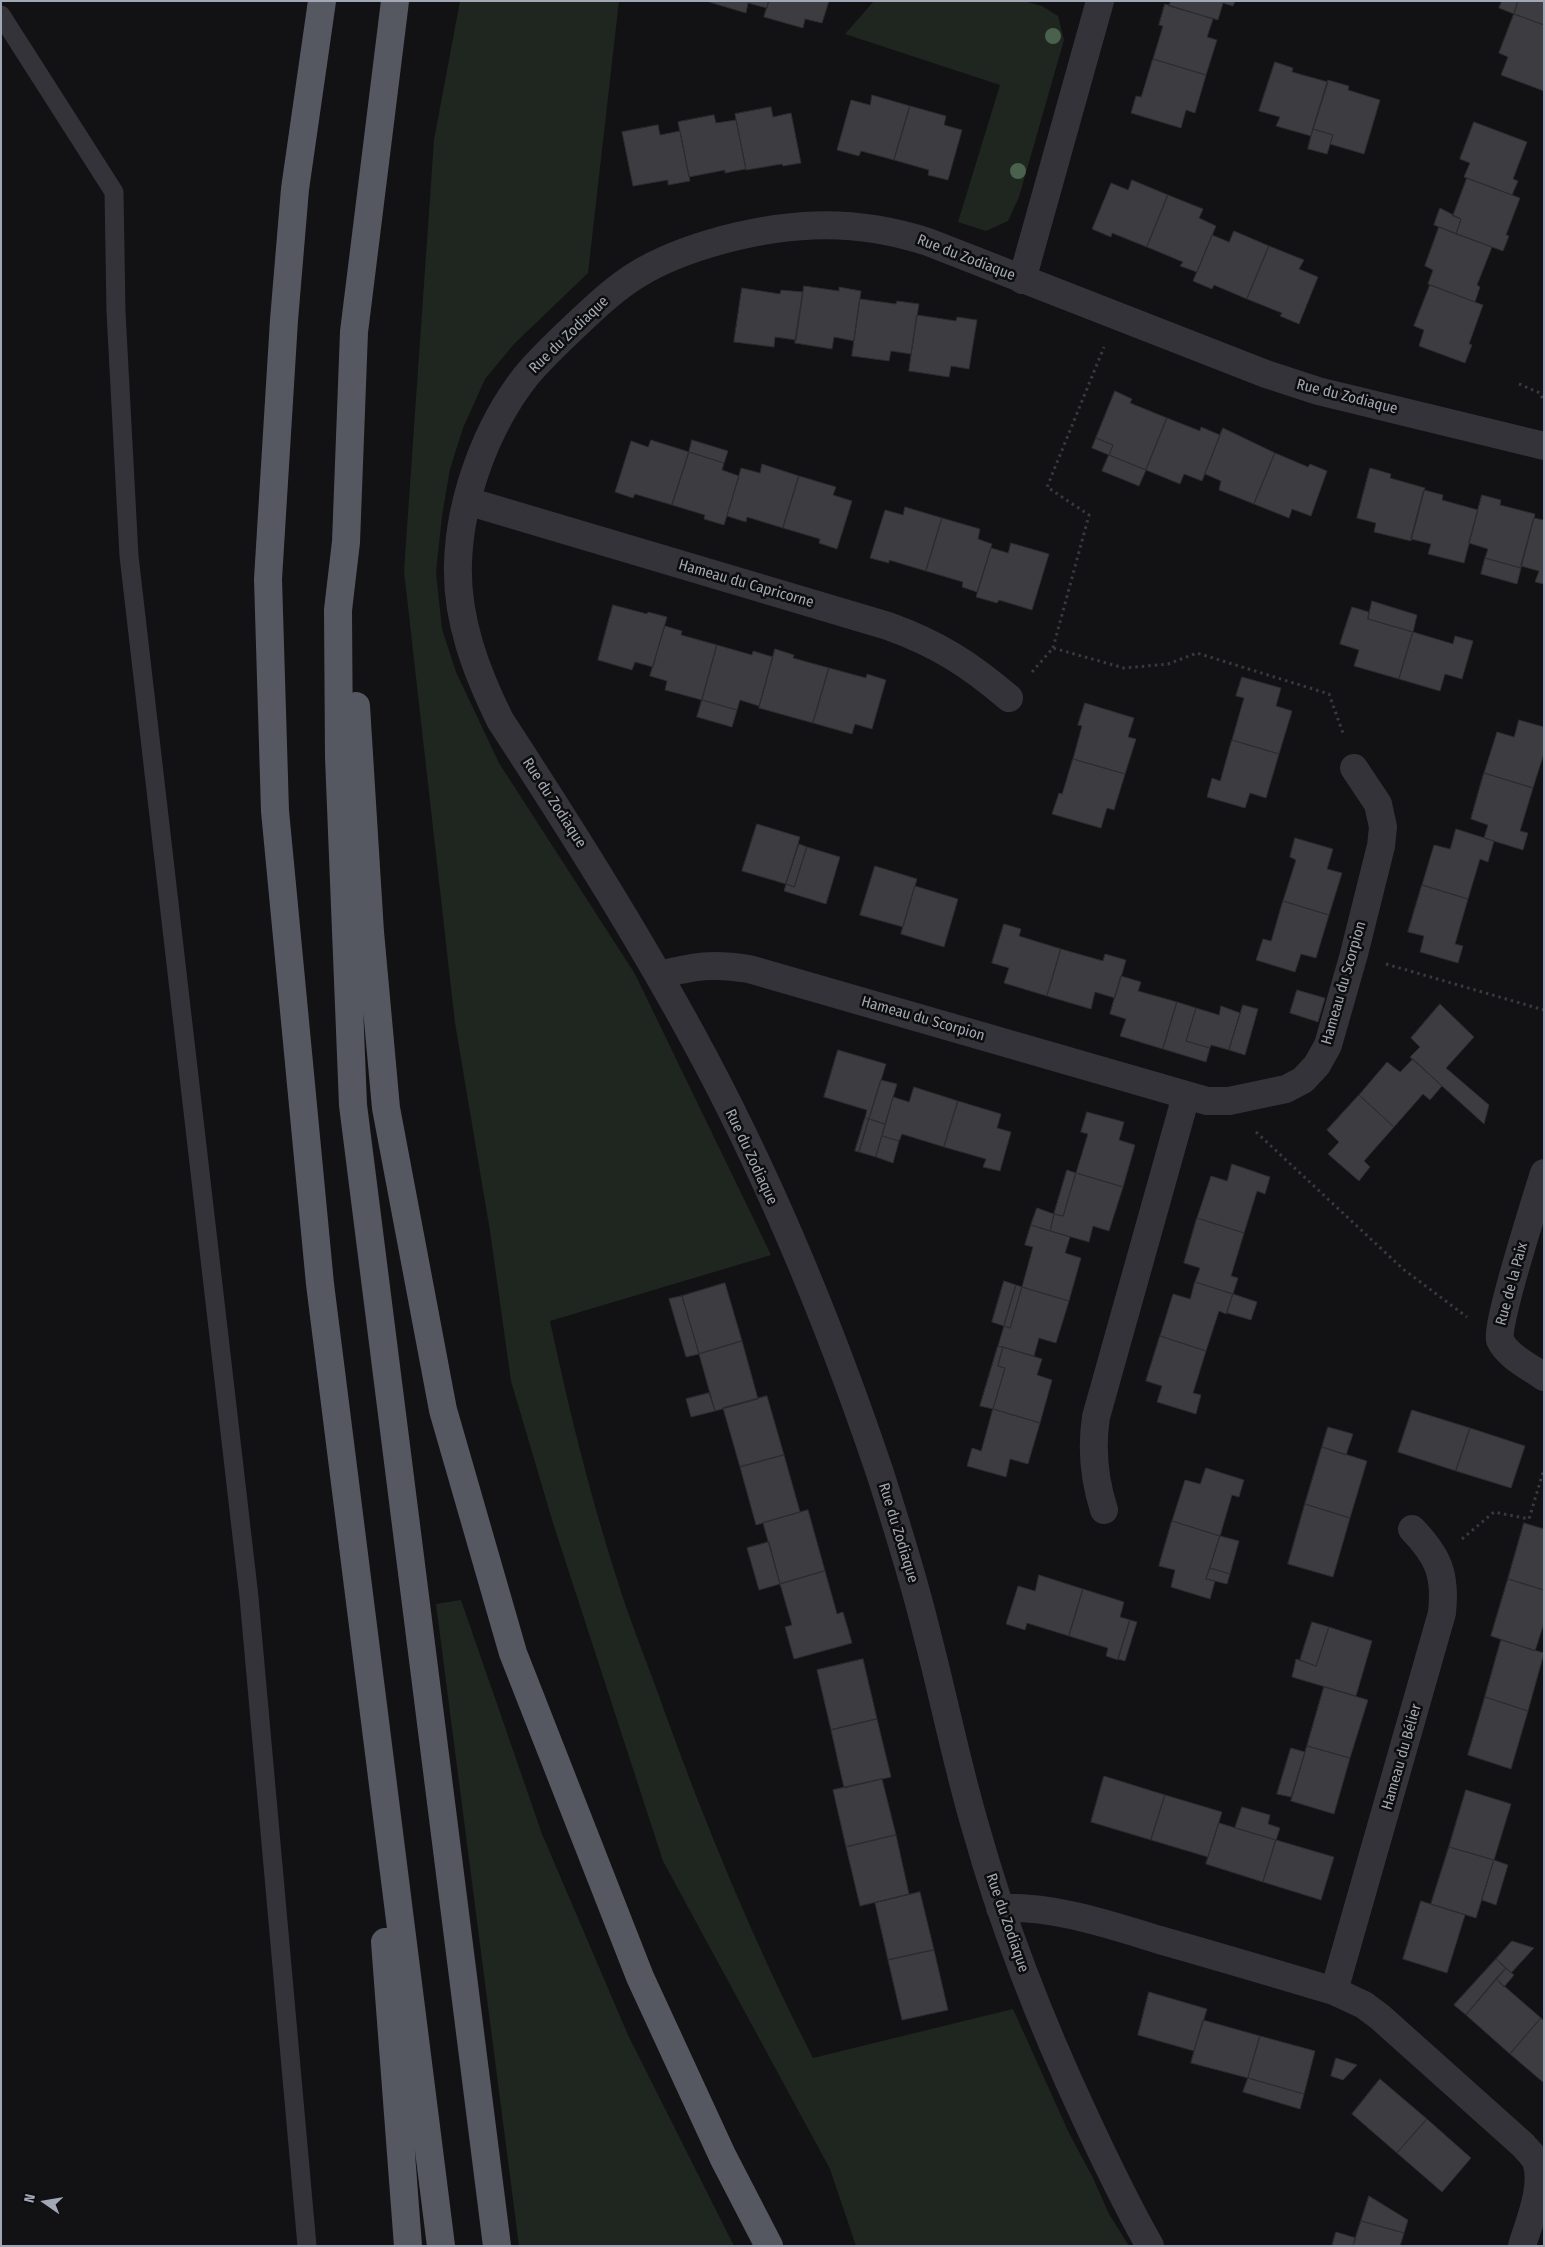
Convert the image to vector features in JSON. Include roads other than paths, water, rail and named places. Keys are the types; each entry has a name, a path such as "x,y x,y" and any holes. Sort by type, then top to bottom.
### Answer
{"highway":[{"path":"322,1 295,198 284,320 268,579 275,812 320,1284 441,2246"},
{"path":"395,1 372,174 354,332 346,542 338,610 339,757 353,1105 497,2246"},
{"path":"346,542 370,932 386,1108 442,1410 513,1653 640,1977 723,2157 769,2246"},
{"path":"364,1629 408,2246"}],"street":[{"path":"1022,280 1100,1"},
{"name":"Rue du Zodiaque","path":"1150,2246 1125,2203 1068,2081 1031,1992 1000,1908 976,1831 914,1582 880,1475 839,1359 808,1283 734,1117 694,1039 659,975 588,856 500,720 485,689 472,656 463,624 458,564 460,531 467,501 489,438 504,409 526,377 550,350 615,289 639,273 697,247 771,228 835,224 871,227 900,233 928,242 1240,365 1290,382 1544,446"},
{"name":"Hameau du Capricorne","path":"467,501 911,634 950,653 978,672 1009,698"},
{"name":"Hameau du Scorpion","path":"659,975 695,966 725,965 749,969 1207,1101 1228,1102 1286,1089 1303,1080 1317,1066 1328,1045 1354,954 1381,846 1383,827 1378,804 1354,768"},
{"path":"1104,1510 1097,1488 1094,1464 1093,1440 1096,1417 1186,1096"},
{"name":"Rue de la Paix","path":"1544,1173 1499,1328 1499,1337 1505,1348 1544,1377"},
{"name":"Hameau du Bélier","path":"1334,1991 1438,1632 1444,1594 1443,1577 1437,1560 1428,1546 1412,1529"},
{"path":"1000,1908 1024,1907 1096,1921 1334,1991 1364,2005 1380,2017 1523,2145 1536,2160 1539,2171 1538,2194 1522,2246"}],"lane":[{"path":"1,15 114,192 116,312 129,556 249,1597 308,2246"}]}
